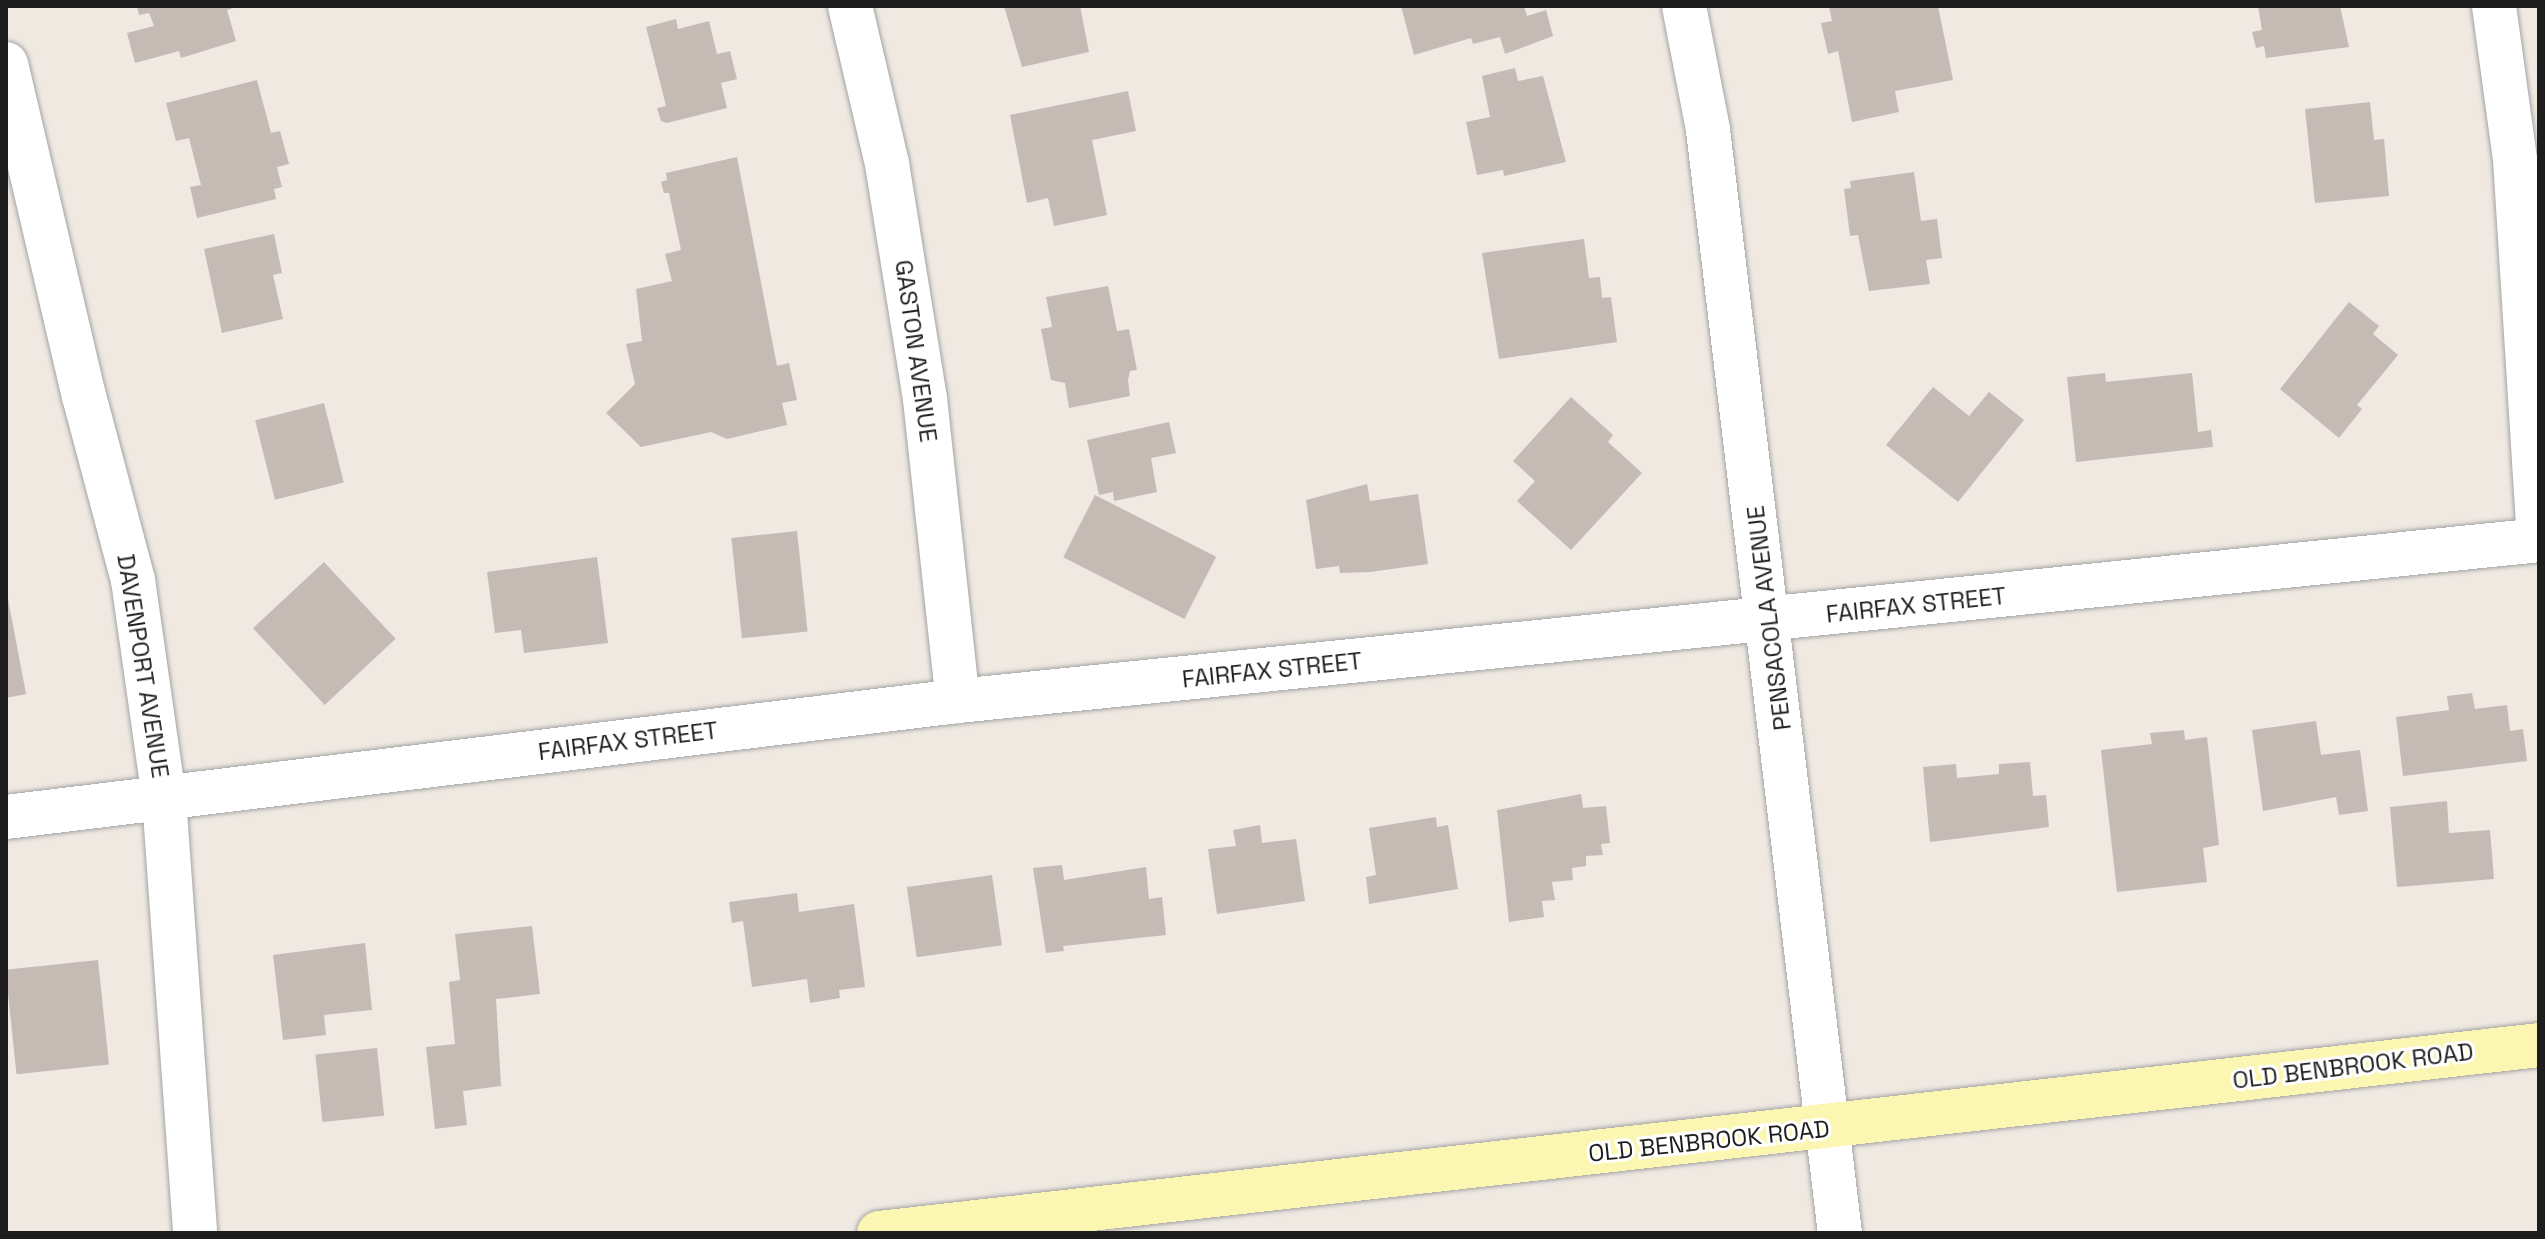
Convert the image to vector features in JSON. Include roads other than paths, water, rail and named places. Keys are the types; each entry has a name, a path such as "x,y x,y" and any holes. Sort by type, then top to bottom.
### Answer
{"street":[{"name":"GASTON AVENUE","path":"850,6 887,164 925,399 958,701"},
{"name":"PENSACOLA AVENUE","path":"1684,6 1708,130 1770,621 1840,1233"},
{"path":"2494,6 2515,159 2539,538"},
{"name":"DAVENPORT AVENUE","path":"6,64 133,580 164,798 195,1233"},
{"name":"FAIRFAX STREET","path":"6,817 958,701 1770,621 2539,538"},
{"name":"OLD BENBROOK ROAD","path":"879,1233 2539,1045"}]}
